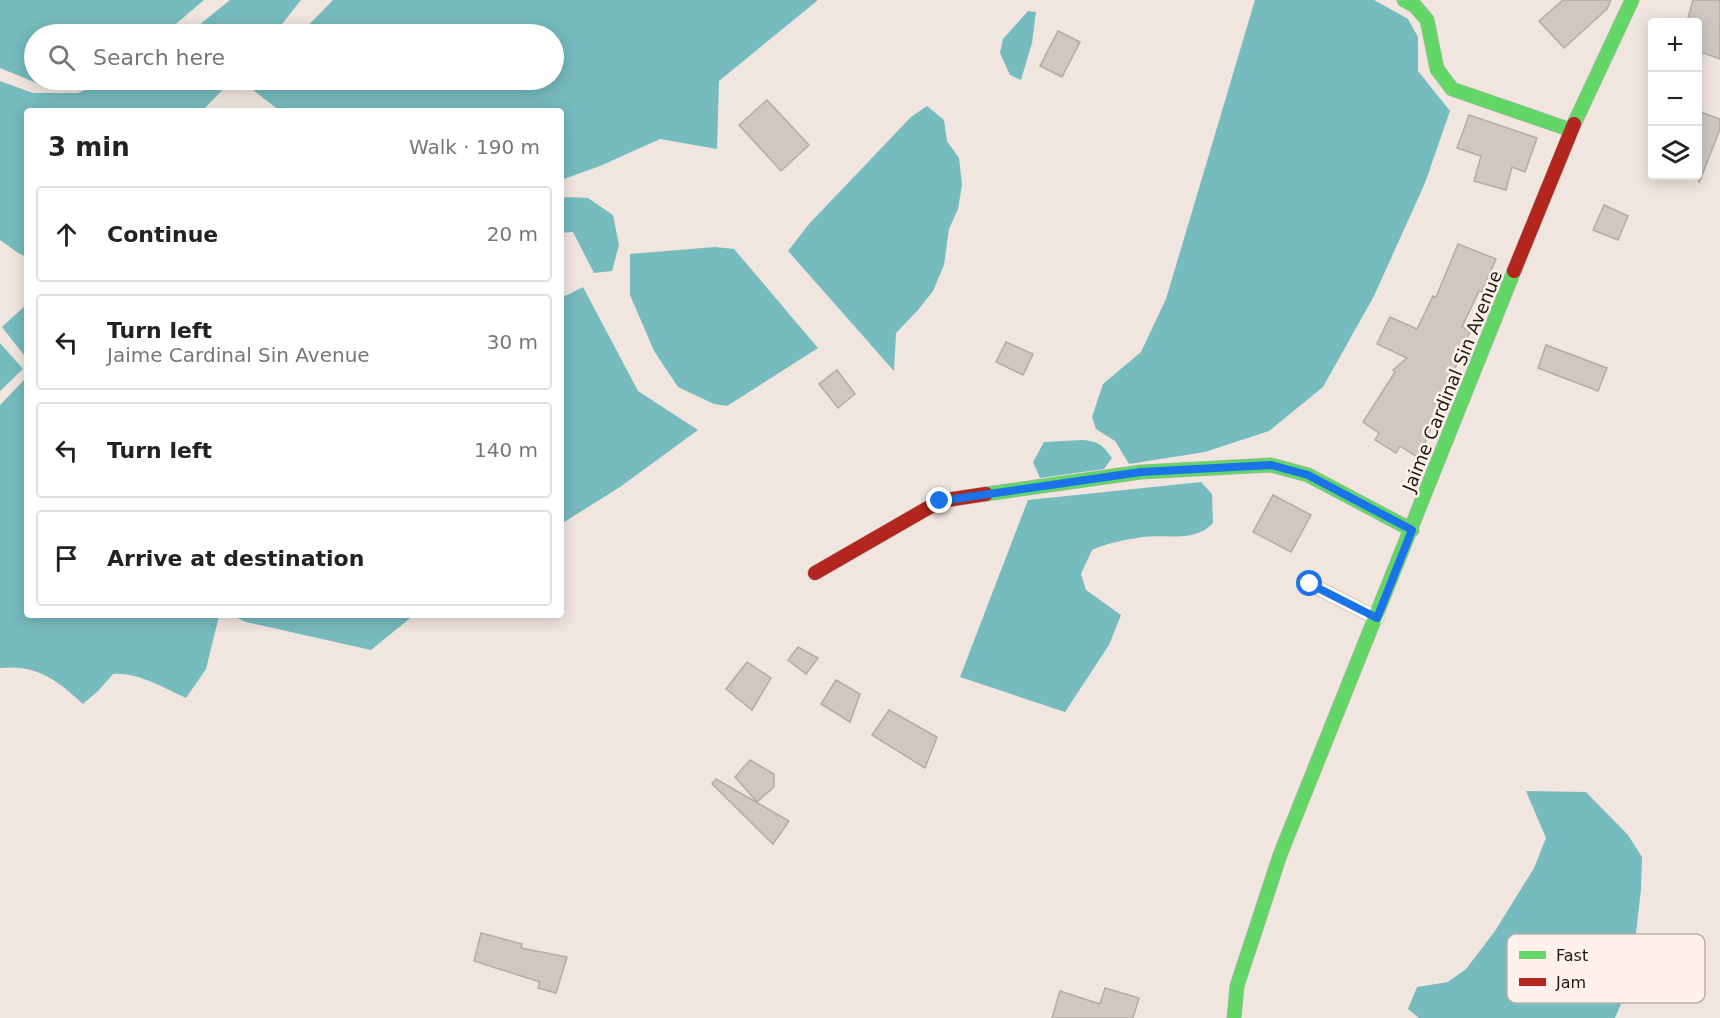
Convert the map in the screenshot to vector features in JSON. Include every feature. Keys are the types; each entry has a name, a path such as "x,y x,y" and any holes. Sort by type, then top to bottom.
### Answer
{"street":[{"path":"1404,0 1425,16 1430,24 1436,65 1442,78 1452,89 1571,129"},
{"name":"Jaime Cardinal Sin Avenue","path":"1234,1018 1237,986 1280,855 1377,618 1571,129 1632,0"},
{"path":"815,573 940,501 1141,472 1271,465 1308,475 1412,530"}],"lane":[{"path":"1310,584 1377,618"}],"water":[{"path":"0,0 204,0 176,24 24,24 24,78 0,68"},
{"path":"230,0 301,0 282,24 200,24"},
{"path":"333,0 818,0 719,81 717,149 660,139 600,166 564,179 564,108 276,108 253,90 564,90 564,24 310,24"},
{"path":"1255,0 1374,0 1408,19 1418,37 1418,71 1450,111 1425,183 1374,296 1323,387 1269,431 1205,452 1129,464 1115,441 1096,429 1092,417 1103,384 1141,352 1166,299"},
{"path":"1028,11 1036,12 1032,43 1021,80 1010,75 1000,53 1003,39"},
{"path":"0,81 33,93 78,93 85,90 222,90 205,108 24,108 24,256 0,240"},
{"path":"927,106 944,120 947,141 959,158 962,185 958,209 949,229 944,265 933,291 896,333 894,371 788,251 809,224 911,117"},
{"path":"564,198 588,198 613,215 619,245 612,271 594,273 573,232 564,233"},
{"path":"715,247 734,249 818,348 727,406 714,404 678,387 654,351 630,295 630,254"},
{"path":"583,287 638,391 698,430 620,487 564,522 564,296"},
{"path":"24,307 24,355 2,327"},
{"path":"0,343 23,369 0,391"},
{"path":"24,380 24,618 219,618 206,669 186,698 141,678 113,674 83,704 55,681 36,671 13,667 0,668 0,405"},
{"path":"1082,440 1096,443 1109,454 1112,458 1104,469 1040,478 1033,462 1044,442"},
{"path":"1201,482 1212,494 1213,523 1206,529 1189,535 1129,539 1092,550 1081,574 1086,590 1121,615 1109,645 1065,712 960,677 1028,500"},
{"path":"237,618 410,618 371,650"},
{"path":"1526,791 1586,792 1628,835 1642,857 1636,934 1507,934 1507,1003 1621,1003 1615,1018 1419,1018 1408,1009 1417,987 1448,982 1466,969 1495,931 1534,868 1546,838"}],"building":[{"path":"1563,0 1611,0 1607,9 1564,48 1539,21"},
{"path":"1693,0 1720,0 1720,59 1702,52 1702,18 1688,18"},
{"path":"1058,31 1080,42 1062,77 1040,66"},
{"path":"767,100 809,145 781,171 739,125"},
{"path":"1702,112 1720,119 1720,129 1702,175"},
{"path":"1469,115 1537,138 1525,172 1512,167 1506,190 1474,181 1481,156 1457,148"},
{"path":"1604,205 1628,216 1618,240 1593,230"},
{"path":"1458,244 1496,259 1482,292 1479,291 1462,327 1470,331 1419,458 1400,446 1396,453 1375,440 1379,433 1363,422 1395,372 1393,370 1407,358 1377,344 1390,317 1417,329 1433,296 1436,297"},
{"path":"1006,342 1033,354 1023,375 996,362"},
{"path":"1546,345 1607,368 1598,391 1538,368"},
{"path":"837,370 855,394 838,408 819,384"},
{"path":"1273,495 1311,515 1291,552 1253,532"},
{"path":"798,647 818,658 806,674 788,660"},
{"path":"747,662 771,678 752,710 726,689"},
{"path":"836,680 860,694 850,722 821,704"},
{"path":"889,710 937,737 925,768 872,735"},
{"path":"750,760 774,774 774,787 757,802 735,777"},
{"path":"716,779 789,821 773,844 712,784"},
{"path":"481,933 522,944 521,948 567,957 556,993 538,988 540,982 474,961"},
{"path":"1105,988 1139,998 1133,1018 1052,1018 1060,991 1100,1004"}],"traffic: fast":[{"path":"1404,0 1415,6 1427,20 1437,69 1452,89 1571,130"},
{"path":"1574,124 1632,0"},
{"path":"1234,1018 1237,986 1280,855 1514,271"},
{"path":"986,494 1141,472 1271,465 1308,475 1412,530"}],"traffic: jam":[{"path":"1514,271 1574,124"},
{"path":"815,573 940,501 986,494"}],"route":[{"path":"940,501 1141,472 1271,465 1308,475 1412,530 1377,618 1310,584"}]}
